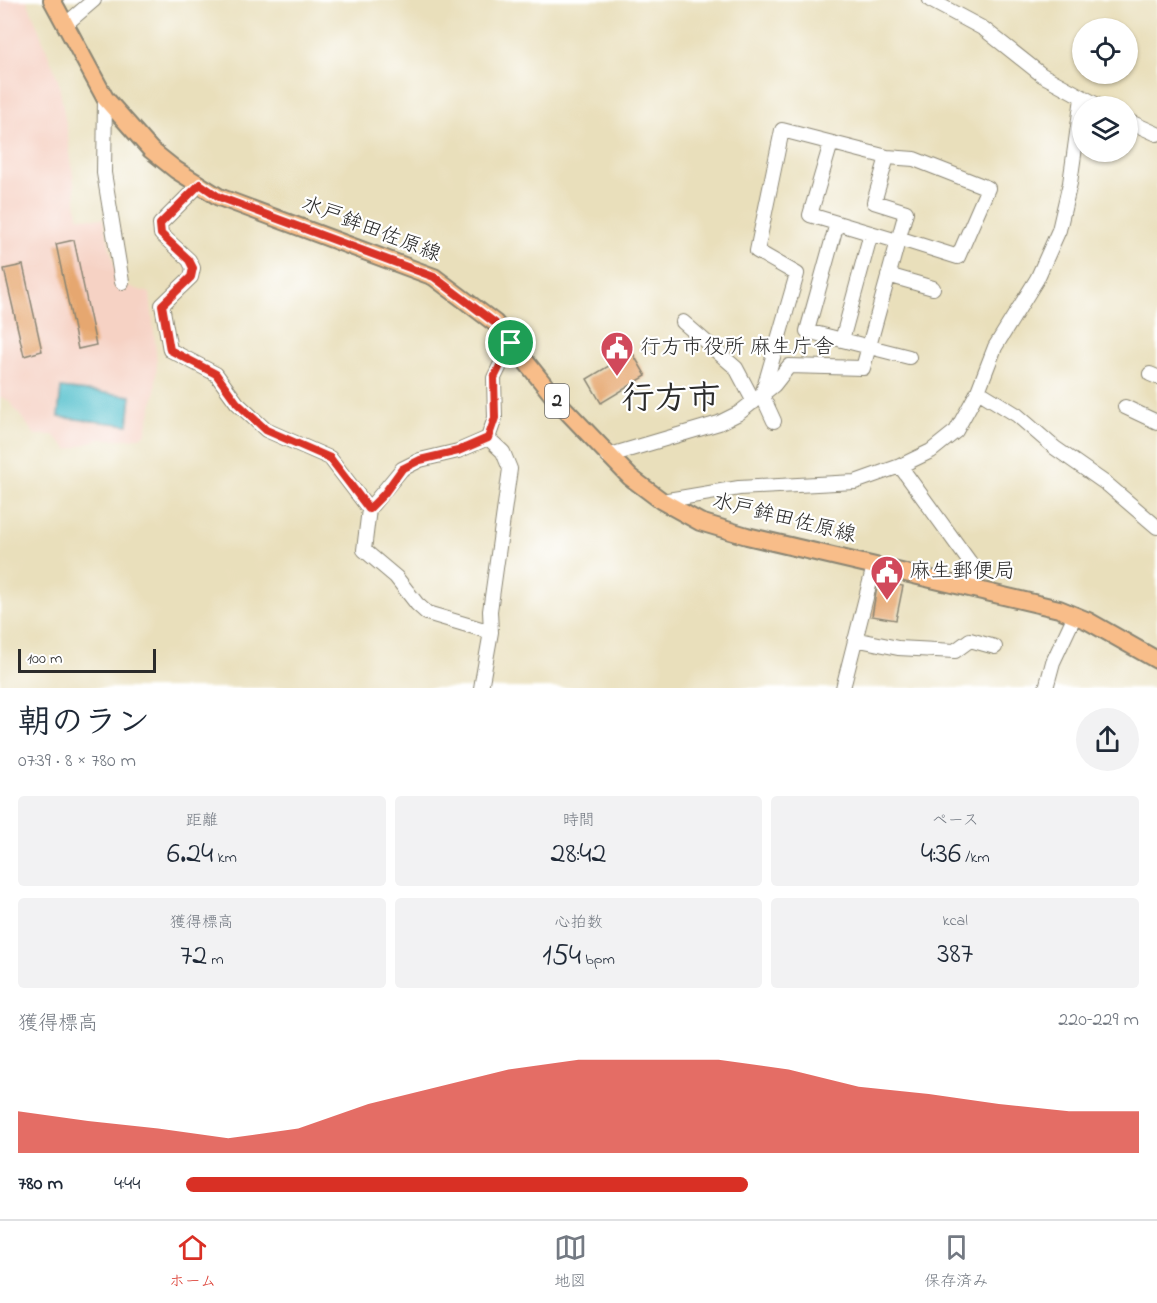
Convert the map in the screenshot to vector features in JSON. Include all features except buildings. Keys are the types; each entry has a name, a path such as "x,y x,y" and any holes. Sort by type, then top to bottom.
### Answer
{"main road":[{"name":"水戸鉾田佐原線","path":"52,0 105,98 151,150 176,170 219,197 434,277 495,323 558,402 607,456 662,501 700,522 747,537 1059,609 1075,615 1157,660"}],"street":[{"path":"66,24 94,0"},
{"path":"930,0 984,28 1042,75 1079,96"},
{"path":"105,98 104,173 122,282"},
{"path":"1138,125 1157,134"},
{"path":"758,398 797,274 757,251 782,130 887,157 914,159 988,188 958,257 904,240 897,241 810,215 831,143"},
{"path":"607,456 718,423 739,413 774,385 789,366 863,368 906,212 874,202 887,157"},
{"path":"662,501 777,484 841,484 900,466 931,451 956,430 978,391 995,347 1037,279 1059,230 1073,162"},
{"path":"200,184 160,224 161,234 189,260 193,268 191,277 162,305 170,350 216,374 237,403 266,430 330,458 369,509"},
{"path":"837,223 807,331 909,357"},
{"path":"842,340 871,233"},
{"path":"888,274 933,288"},
{"path":"683,322 736,368 774,421"},
{"path":"491,632 427,613 396,577 364,550 369,509 384,494 402,469 420,460 458,451 488,438 495,418 494,378 511,343"},
{"path":"978,391 1017,415 1055,448 1108,485 1157,527"},
{"path":"1125,407 1157,422"},
{"path":"488,438 503,452 510,469 490,611 491,632 482,686 496,688"},
{"path":"900,466 974,568 971,588"},
{"path":"843,688 874,566"},
{"path":"1046,688 1053,662 1075,615"},
{"path":"855,639 898,648 955,651 970,640 994,647"}],"shaded area":[{"path":"0,0 27,0 58,79 68,135 78,217 103,219 119,284 150,293 157,362 155,394 145,435 132,439 99,439 69,450 53,435 35,435 8,400 0,397"}],"water":[{"path":"61,388 131,396 128,425 58,417"}],"place":[{"name":"行方市役所 麻生庁舎","path":"617,377"},
{"name":"麻生郵便局","path":"887,601"}],"district":[{"name":"行方市","path":"671,400"}],"route":[{"path":"200,184 219,197 434,277 495,323 511,343 494,378 492,394 495,418 488,438 458,451 420,460 402,469 394,477 384,494 369,509 330,458 266,430 237,403 216,374 170,350 162,305 191,277 193,268 189,260 161,234 160,224 198,189 200,184"}]}
